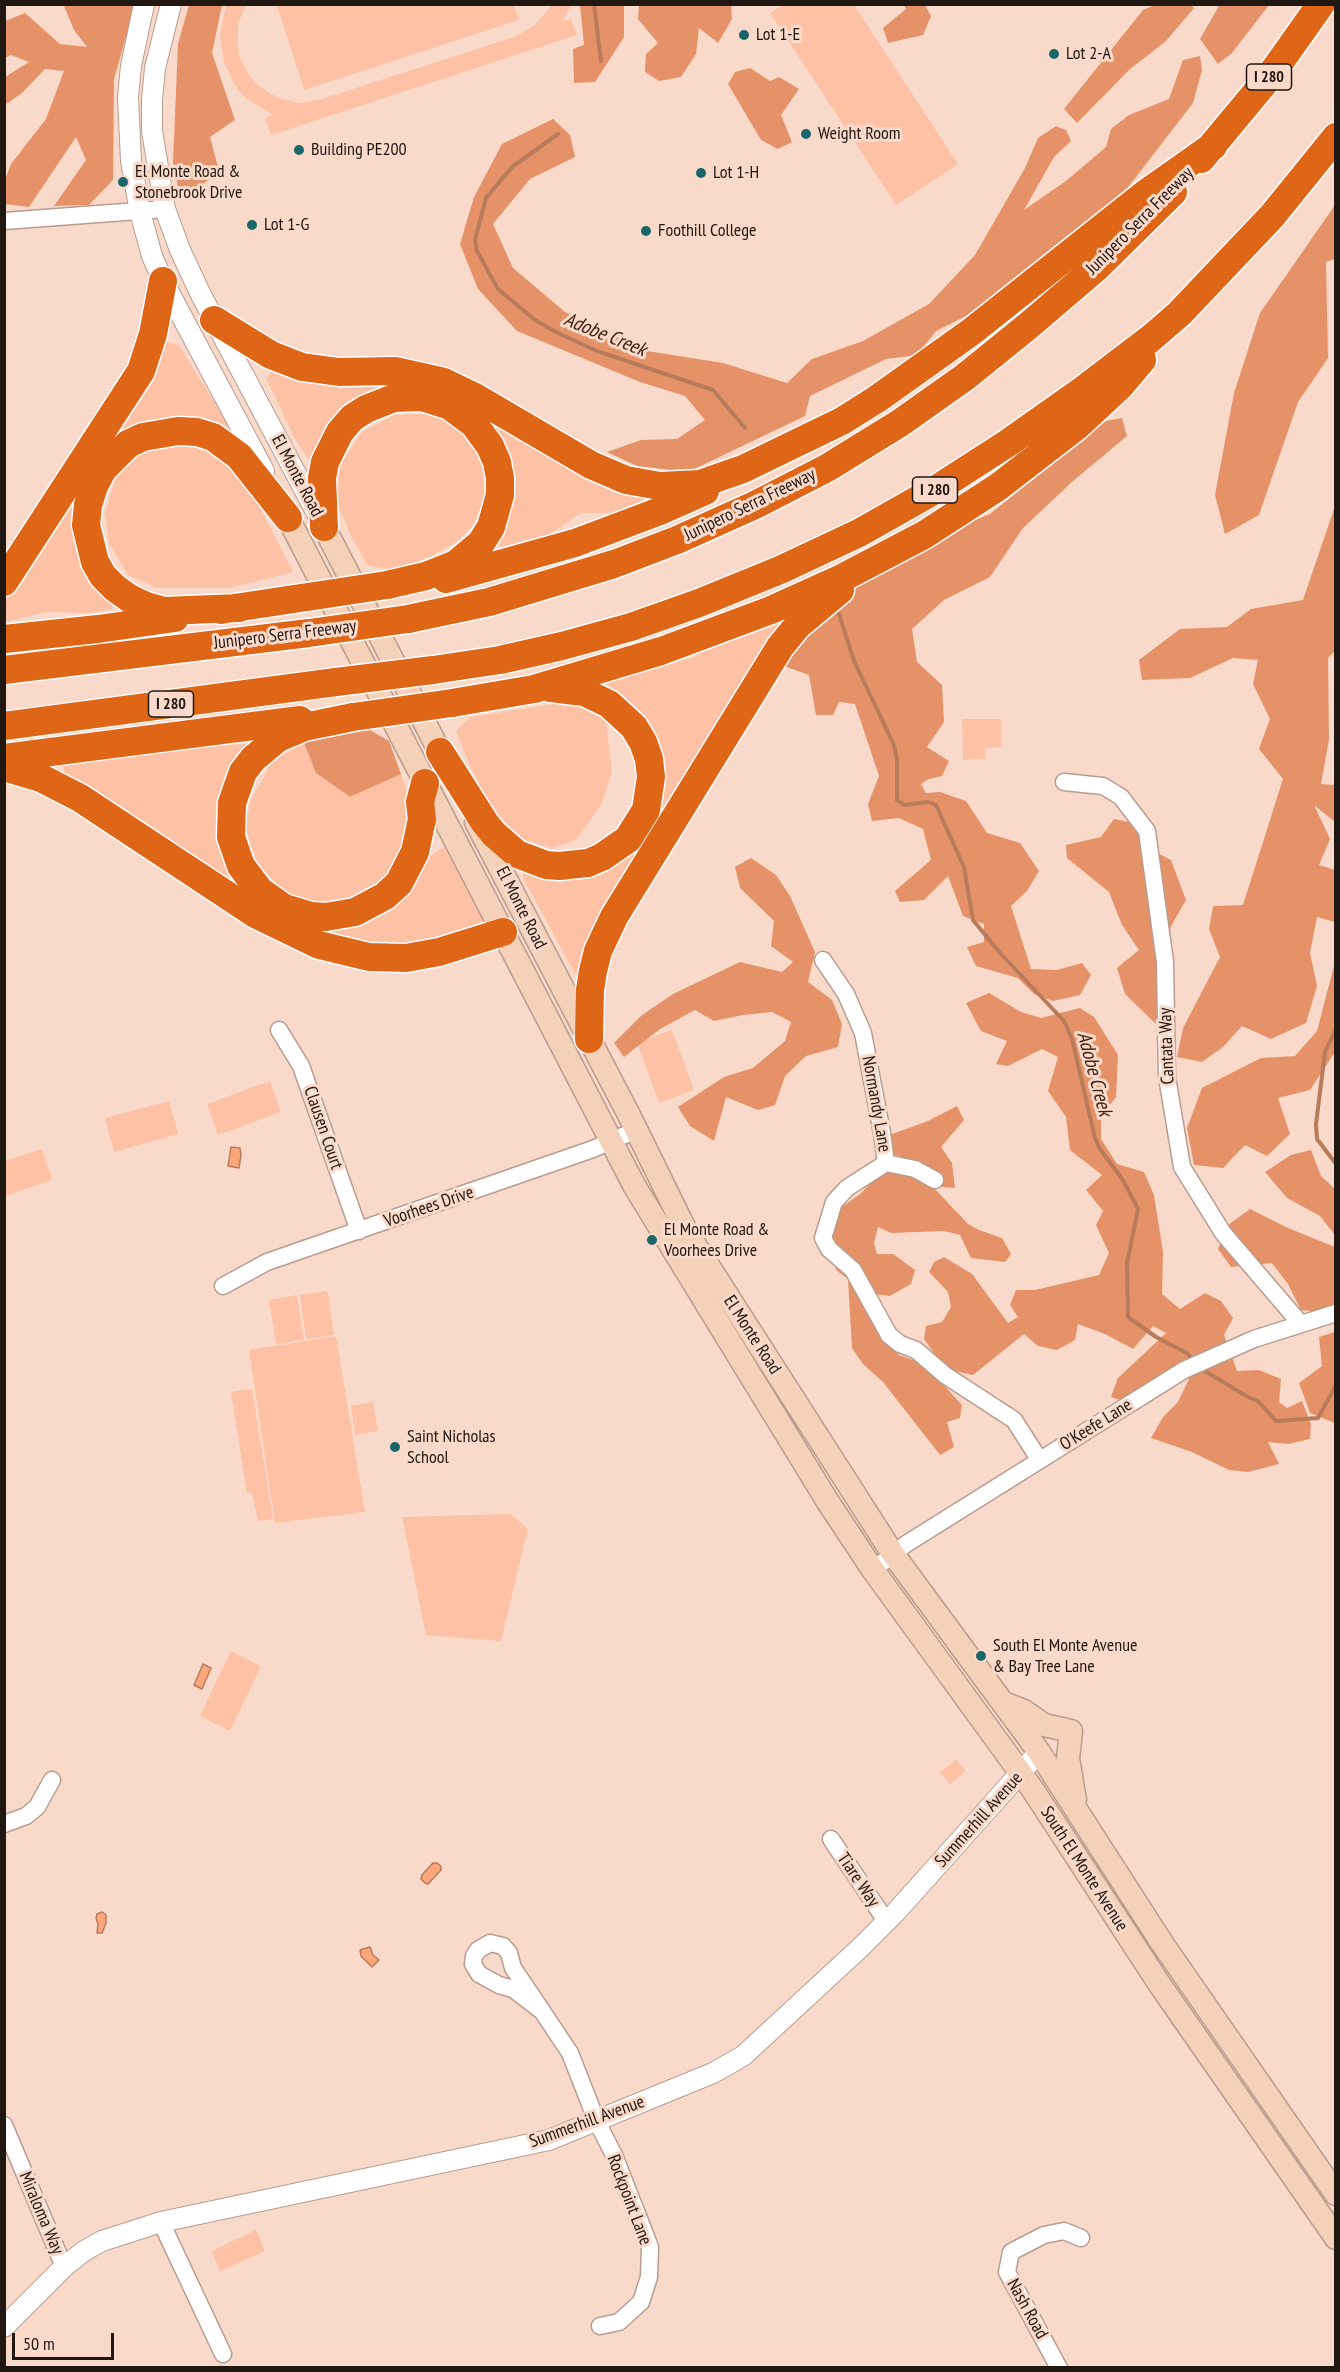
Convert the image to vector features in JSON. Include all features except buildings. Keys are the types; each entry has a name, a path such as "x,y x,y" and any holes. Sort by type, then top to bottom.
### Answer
{"highway":[{"name":"Junipero Serra Freeway","path":"4,670 309,633 408,619 489,602 614,564 677,540 745,510 827,468 900,423 965,377 1097,267 1164,202 1213,146 1270,76 1321,4"},
{"name":"I 280","path":"4,726 500,660 631,627 699,603 780,570 859,533 935,490 1008,443 1150,339 1179,314 1272,216 1335,136"},
{"path":"387,585 428,583 495,567 575,543 702,493 743,469 842,421 908,378 971,332 1145,194 1213,146"},
{"path":"4,582 141,371 153,334 163,281"},
{"path":"589,1039 591,981 604,934 764,669 798,625 820,605 999,488 1077,426 1120,386 1179,314"},
{"path":"214,320 271,355 302,367 339,372 395,371 444,382 475,397 591,465 626,480 660,486 681,486 700,484 743,469"},
{"path":"4,639 98,629 239,608 387,585 433,574 456,564 482,543 491,527 500,495 500,478 490,446 474,424 450,406 422,397 394,398 380,403 359,414 340,432 325,462 322,478 324,527"},
{"path":"239,608 164,610 146,606 115,588 95,562 86,525 88,505 103,469 128,444 143,437 178,430 196,432 213,437 239,456 288,518"},
{"path":"4,758 298,720 353,717 452,704 534,689 661,651 762,614 842,578 924,535"},
{"path":"440,752 485,823 517,854 546,865 566,866 588,863 615,849 638,825 648,802 651,777 643,742 634,727 622,714 597,697 557,688 534,689"},
{"path":"353,717 304,728 278,738 259,753 243,772 232,803 231,837 241,866 260,891 284,908 311,916 326,917 355,912 385,896 399,883 416,852 422,819 420,802 425,783"},
{"path":"4,766 41,778 80,798 257,915 319,945 369,957 406,958 439,952 504,932"}],"main road":[{"name":"El Monte Road","path":"288,518 635,1187 828,1502"},
{"name":"El Monte Road","path":"324,527 686,1231 893,1554 1039,1752"},
{"name":"South El Monte Avenue","path":"828,1502 873,1570 1033,1790 1158,1982 1335,2238"},
{"path":"1002,1702 1024,1711 1044,1725 1071,1731 1068,1758 1076,1808"},
{"name":"South El Monte Avenue","path":"1039,1752 1162,1943 1333,2183"}],"street":[{"name":"El Monte Road","path":"144,4 131,66 128,98 131,161 140,212 152,256 288,518"},
{"name":"El Monte Road","path":"172,4 155,68 152,131 165,209 180,250 214,320 324,527"},
{"path":"4,221 165,209"},
{"name":"Cantata Way","path":"1064,782 1103,786 1121,797 1147,831 1165,962 1167,1077 1182,1167 1223,1233 1300,1323"},
{"name":"Normandy Lane","path":"823,960 846,994 863,1033 886,1163 847,1188 834,1202 823,1238 829,1249 853,1270 889,1335 900,1344 916,1350 945,1375 1014,1420 1039,1459"},
{"name":"Clausen Court","path":"279,1030 301,1066 359,1231"},
{"name":"Voorhees Drive","path":"223,1286 267,1262 611,1142 636,1130"},
{"path":"886,1163 915,1169 935,1180"},
{"name":"O'Keefe Lane","path":"873,1570 893,1554 1039,1459 1184,1370 1213,1356 1300,1323 1335,1313"},
{"name":"Summerhill Avenue","path":"4,2326 63,2267 102,2241 161,2222 549,2140 713,2073 743,2056 886,1921 1039,1752"},
{"path":"4,1824 26,1816 37,1807 52,1780"},
{"name":"Tiare Way","path":"831,1839 886,1921"},
{"name":"Rockpoint Lane","path":"543,2012 513,1989 499,1985 479,1974 473,1964 478,1950 490,1943 503,1946 509,1953 513,1968 543,2012 570,2054 597,2122 614,2155 650,2247 649,2277 641,2302 619,2322 600,2326"},
{"name":"Miraloma Way","path":"4,2126 63,2267"},
{"path":"1307,2196 1333,2183"},
{"path":"161,2222 223,2354"},
{"name":"Nash Road","path":"1059,2367 1007,2272 1011,2252 1044,2235 1064,2231 1081,2238"}],"shaded area":[{"path":"77,4 135,5 114,79 113,180 89,205 54,206 86,160 76,137 29,207 5,204 4,183 11,164 46,119 64,71 45,69 22,93 5,105 5,77 29,62 11,55 5,58 5,21 25,13 60,44 87,47 74,30 64,6"},
{"path":"639,4 731,5 732,19 718,43 699,28 696,54 681,77 659,81 645,72 646,54 658,43 638,19"},
{"path":"1220,4 1269,5 1232,53 1218,64 1200,39"},
{"path":"189,5 222,5 212,53 235,120 210,137 219,171 197,189 178,187 173,162 178,44"},
{"path":"226,5 246,5 238,24 238,47 240,58 251,78 278,98 300,103 322,99 514,37 534,26 552,5 571,5 563,21 571,19 577,35 271,135 265,118 273,115 247,99 237,89 224,63 220,35"},
{"path":"277,5 514,5 519,20 304,90"},
{"path":"580,5 624,5 624,37 595,82 574,83 573,49 584,45"},
{"path":"783,5 854,5 958,164 896,205 770,13"},
{"path":"904,5 925,5 931,16 923,35 888,43 883,28 906,9"},
{"path":"1155,5 1191,5 1194,8 1166,41 1129,70 1077,123 1064,109 1143,10"},
{"path":"1200,56 1202,70 1193,103 1126,190 984,307 936,331 917,355 886,359 810,396 805,416 688,472 637,466 607,452 641,440 677,439 705,420 685,396 640,382 517,331 478,289 460,244 474,197 502,144 553,119 570,135 575,157 530,179 493,224 513,268 565,312 647,351 723,363 787,383 812,359 863,341 929,304 975,255 1025,168 1038,138 1056,126 1066,130 1071,141 1054,157 1024,210 1066,181 1106,147 1111,129 1129,115 1169,99 1183,60"},
{"path":"750,68 770,81 779,77 799,89 781,115 792,142 778,149 761,140 728,84 735,72"},
{"path":"1335,205 1335,259 1326,262 1328,358 1298,402 1259,515 1225,534 1215,495 1234,393 1260,313"},
{"path":"164,342 179,345 229,426 105,441"},
{"path":"278,365 400,379 315,469 295,439 266,378"},
{"path":"431,414 462,428 479,447 484,471 483,503 473,525 459,540 432,556 394,570 367,565 338,505 339,466 362,432 394,415"},
{"path":"1122,418 1127,436 1073,481 1023,528 990,577 944,600 912,629 917,662 942,685 944,722 927,747 949,761 942,776 929,779 921,784 926,793 940,792 966,801 987,833 1020,843 1039,871 1027,891 1011,906 1031,969 1057,970 1082,963 1091,975 1080,995 1053,1001 1034,994 1018,978 976,966 967,947 984,942 984,924 963,916 948,876 924,900 900,902 895,891 931,860 923,829 899,818 872,821 868,804 879,776 855,704 839,702 833,715 816,715 809,675 781,665 812,618 861,581 914,545 990,514 1106,421"},
{"path":"489,422 647,487 643,500 613,513 581,513 547,536 500,547"},
{"path":"175,443 206,447 242,472 293,572 228,588 157,588 128,575 109,543 105,512 117,475 139,453"},
{"path":"65,499 82,505 113,587 112,609 91,613 47,612 5,622 5,596"},
{"path":"1335,506 1335,651 1328,658 1329,739 1321,784 1335,785 1335,822 1314,805 1330,839 1319,865 1335,870 1335,922 1317,917 1310,953 1317,986 1306,1023 1271,1039 1242,1026 1223,1047 1202,1062 1177,1057 1183,1028 1220,957 1209,929 1213,906 1243,905 1283,779 1259,749 1270,719 1253,684 1258,660 1233,658 1190,678 1142,680 1139,660 1180,629 1227,627 1251,609 1303,600"},
{"path":"779,612 785,624 664,818 653,814 661,761 652,726 604,681 695,657 713,637"},
{"path":"567,702 605,713 612,772 601,805 576,840 552,848 516,837 495,814 471,768 456,731 470,717"},
{"path":"962,719 1001,719 1001,747 985,748 985,759 963,760"},
{"path":"335,729 370,730 389,741 401,774 350,797 316,773 304,743"},
{"path":"304,743 316,773 350,797 401,774 413,809 404,851 376,887 346,901 308,905 283,891 257,863 245,826 251,800 273,760"},
{"path":"259,744 227,798 273,912 151,837 79,779 65,778 63,761 215,745"},
{"path":"1114,819 1134,823 1148,848 1171,860 1186,900 1171,926 1166,958 1174,1002 1156,1024 1125,994 1117,968 1139,950 1122,925 1109,892 1067,858 1066,845 1101,837"},
{"path":"647,827 656,833 602,922 577,977 523,878 523,865 540,870"},
{"path":"444,847 484,922 430,945 360,947 321,934 323,927"},
{"path":"751,858 776,875 790,896 815,952 808,982 832,1000 842,1024 838,1047 806,1056 785,1076 775,1105 758,1110 726,1097 714,1141 690,1126 678,1107 724,1077 753,1068 785,1041 791,1022 772,1012 714,1021 695,1010 660,1029 624,1057 614,1043 642,1015 673,994 740,962 782,972 793,962 771,946 774,921 740,888 735,867"},
{"path":"1335,962 1335,1052 1310,1090 1278,1098 1290,1134 1267,1156 1245,1145 1223,1168 1194,1165 1187,1128 1202,1088 1261,1058 1295,1056 1317,1031"},
{"path":"989,993 1021,1012 1041,1018 1080,1008 1094,1017 1118,1055 1116,1097 1101,1116 1101,1139 1117,1164 1144,1172 1154,1195 1163,1252 1162,1294 1180,1309 1205,1293 1221,1301 1233,1318 1224,1335 1237,1371 1259,1370 1281,1379 1279,1402 1287,1408 1302,1401 1311,1424 1310,1439 1288,1444 1268,1442 1279,1464 1248,1472 1229,1470 1192,1452 1151,1438 1163,1417 1178,1402 1189,1379 1182,1369 1126,1402 1111,1397 1118,1378 1166,1333 1153,1326 1133,1349 1105,1334 1078,1324 1075,1340 1057,1350 1038,1346 1024,1334 973,1375 945,1369 924,1339 926,1326 942,1322 951,1307 948,1292 929,1272 934,1262 944,1257 972,1274 1008,1323 1018,1317 1010,1305 1016,1290 1035,1290 1099,1275 1109,1253 1096,1225 1103,1211 1086,1190 1102,1175 1070,1150 1066,1117 1048,1091 1058,1057 1042,1049 1008,1066 996,1064 1007,1041 981,1031 966,1003"},
{"path":"672,1030 694,1090 659,1103 637,1042"},
{"path":"270,1081 281,1112 218,1135 207,1104"},
{"path":"169,1101 178,1134 114,1152 105,1118"},
{"path":"957,1106 964,1120 941,1147 952,1163 955,1188 941,1187 935,1170 885,1152 884,1137 928,1121"},
{"path":"231,1147 240,1148 239,1168 228,1166"},
{"path":"42,1149 52,1180 5,1196 5,1161"},
{"path":"1311,1150 1321,1176 1335,1189 1335,1235 1320,1216 1287,1198 1265,1172 1291,1155"},
{"path":"903,1164 932,1186 968,1224 1002,1238 1011,1254 1005,1262 971,1258 960,1235 944,1231 891,1233 878,1227 874,1243 877,1254 893,1254 915,1270 911,1284 890,1296 866,1293 878,1329 899,1355 924,1364 962,1405 960,1418 947,1422 954,1447 940,1455 883,1382 863,1364 852,1348 848,1279 836,1270 832,1251 833,1213 859,1195 882,1172"},
{"path":"1250,1209 1288,1228 1335,1247 1335,1308 1331,1313 1301,1310 1288,1284 1272,1263 1231,1267 1218,1249 1228,1225"},
{"path":"325,1291 328,1293 334,1335 306,1339 300,1295"},
{"path":"297,1295 304,1340 276,1344 269,1300"},
{"path":"1336,1332 1335,1423 1310,1413 1299,1383 1322,1366 1319,1337"},
{"path":"336,1336 365,1512 275,1523 249,1350"},
{"path":"252,1389 273,1519 258,1521 252,1493 247,1493 231,1392"},
{"path":"373,1402 378,1431 355,1435 351,1406"},
{"path":"510,1514 528,1529 501,1641 426,1635 402,1517"},
{"path":"231,1651 261,1666 230,1731 200,1716"},
{"path":"203,1664 211,1668 202,1689 194,1685"},
{"path":"956,1760 966,1771 950,1784 940,1772"},
{"path":"433,1863 441,1866 441,1870 428,1884 421,1879"},
{"path":"102,1912 106,1915 106,1923 102,1933 97,1933 96,1918 97,1914"},
{"path":"370,1947 373,1955 379,1960 372,1967 361,1956 360,1950"},
{"path":"256,2230 265,2251 220,2271 212,2251"}],"waterway":[{"name":"Adobe Creek","path":"594,4 601,61"},
{"name":"Adobe Creek","path":"558,134 512,167 486,198 475,240 477,251 498,289 535,320 556,332 597,351 713,390 745,428"},
{"name":"Adobe Creek","path":"839,614 854,661 894,745 897,759 897,800 904,805 928,802 936,805 964,867 973,920 1000,953 1064,1021 1072,1039 1095,1138 1100,1149 1123,1180 1138,1209 1127,1263 1128,1317 1156,1337 1187,1353 1193,1360"},
{"path":"1336,1029 1325,1052 1316,1124 1317,1139 1336,1164"},
{"name":"Adobe Creek","path":"1200,1368 1258,1401 1276,1421 1318,1418 1336,1385"}],"place":[{"name":"Lot 1-E","path":"744,35"},
{"name":"Lot 2-A","path":"1054,54"},
{"name":"Weight Room","path":"806,134"},
{"name":"Building PE200","path":"299,150"},
{"name":"Lot 1-H","path":"701,173"},
{"name":"El Monte Road & Stonebrook Drive","path":"123,182"},
{"name":"Lot 1-G","path":"252,225"},
{"name":"Foothill College","path":"646,231"},
{"name":"El Monte Road & Voorhees Drive","path":"652,1240"},
{"name":"Saint Nicholas School","path":"395,1447"},
{"name":"South El Monte Avenue & Bay Tree Lane","path":"981,1656"}]}
